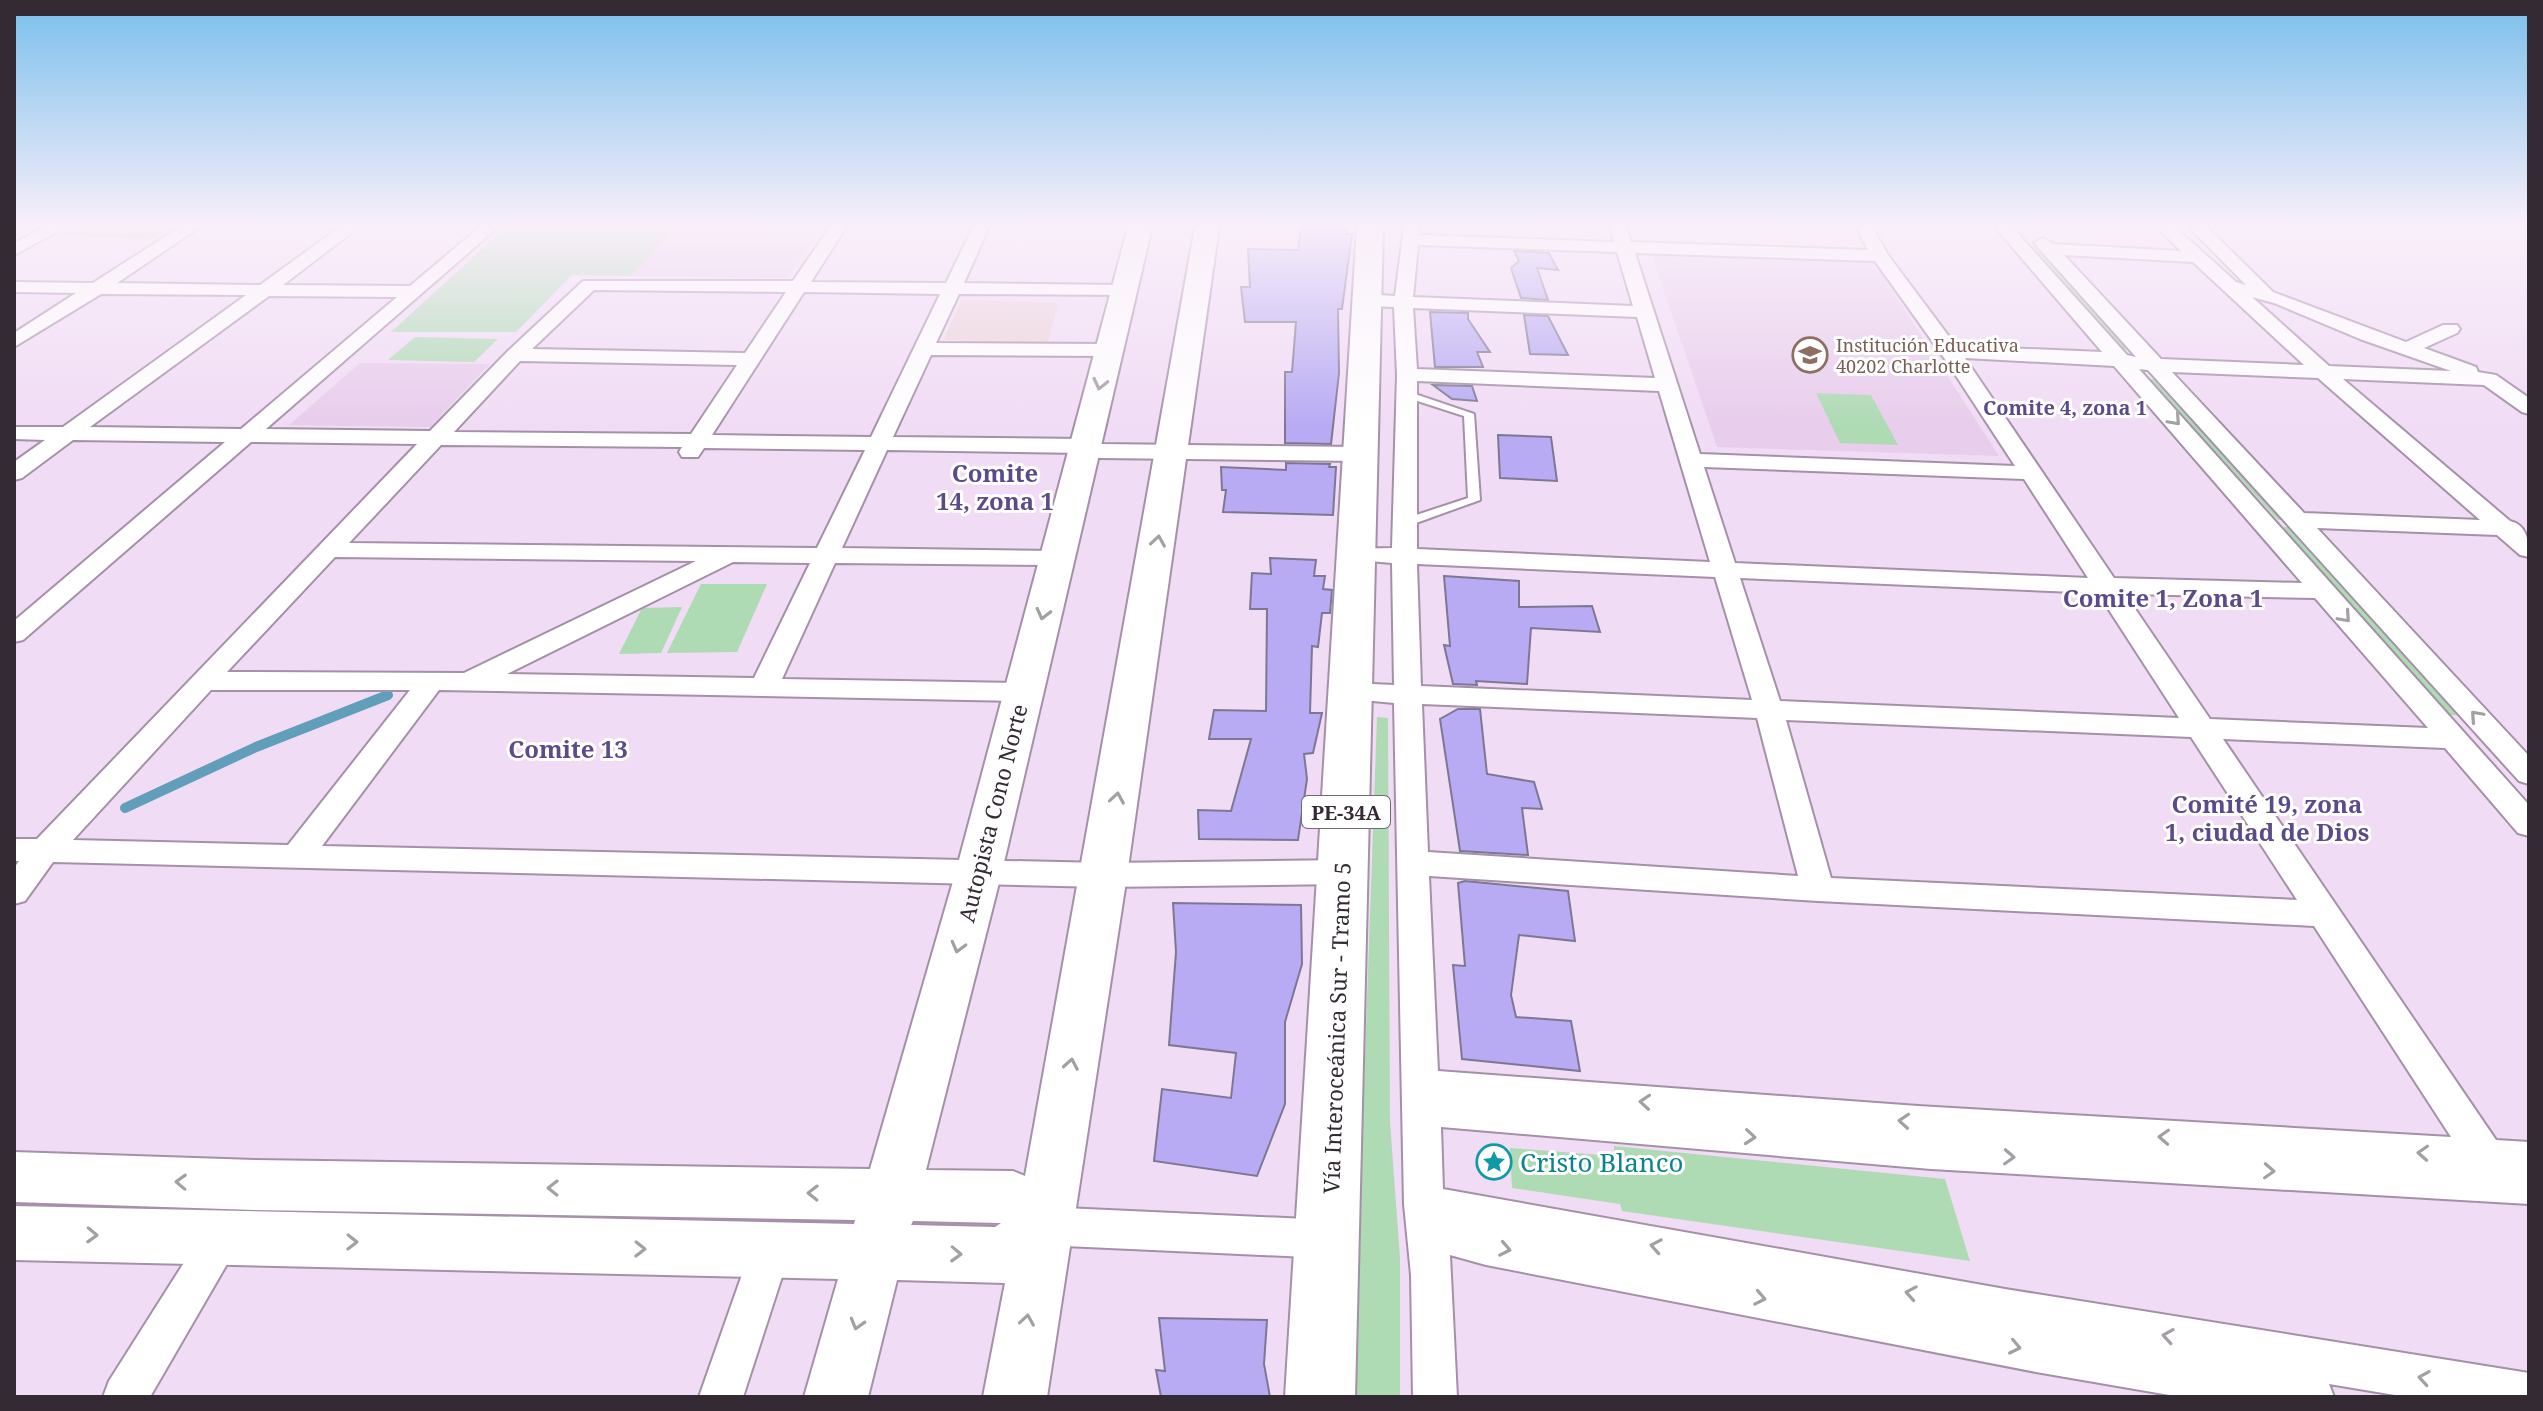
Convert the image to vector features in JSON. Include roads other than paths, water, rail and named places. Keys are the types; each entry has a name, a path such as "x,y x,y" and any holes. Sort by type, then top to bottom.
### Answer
{"highway":[{"name":"Vía Interoceánica Sur - Tramo 5","path":"1320,1397 1356,554 1362,454 1386,293"}],"main road":[{"path":"1015,1397 1104,875 1197,293"},
{"name":"Autopista Cono Norte","path":"836,1397 979,871 1057,558 1089,451 1123,294"},
{"path":"14,1177 255,1185 1013,1197 1043,1226"},
{"path":"14,1233 221,1240 1005,1255 1043,1226"}],"street":[{"path":"14,341 88,293"},
{"path":"14,460 253,293"},
{"path":"14,634 414,293"},
{"path":"14,892 30,850 204,681 515,355 579,293 590,293"},
{"path":"693,446 793,293"},
{"path":"764,687 951,293"},
{"path":"1024,293 1123,294"},
{"path":"1637,293 1769,711 1818,889"},
{"path":"1907,293 2032,473 2324,914 2512,1171"},
{"path":"2062,293 2529,825"},
{"path":"2088,293 2298,520 2519,752 2529,774"},
{"path":"2236,293 2529,550"},
{"path":"2261,293 2529,393"},
{"path":"1435,1397 1406,695 1406,384 1384,301 1642,312"},
{"path":"2409,348 2450,329"},
{"path":"923,349 1109,350"},
{"path":"515,355 750,359"},
{"path":"1953,356 2108,366 2123,362 2489,379 2529,408"},
{"path":"1406,384 1667,385"},
{"path":"14,433 44,440 1362,454"},
{"path":"14,473 44,440"},
{"path":"1690,460 2032,473"},
{"path":"2298,520 2529,529"},
{"path":"330,550 1057,558"},
{"path":"468,682 733,553"},
{"path":"1356,554 1724,572 2323,591"},
{"path":"204,681 431,681 1023,692"},
{"path":"297,856 431,681"},
{"path":"1351,692 2454,739"},
{"path":"30,850 1104,875 1343,872"},
{"path":"1414,863 1818,889 2324,914"},
{"path":"1421,1097 1931,1152 2512,1171"},
{"path":"125,1397 255,1185"},
{"path":"1426,1217 2529,1395"},
{"path":"1426,1217 1486,1246 2036,1351 2312,1397"},
{"path":"1043,1226 1328,1239"},
{"path":"721,1397 770,1252"}],"lane":[{"path":"1405,523 1474,500 1469,414 1406,384"}],"waterway":[{"path":"125,808 256,747 388,695"}],"place":[{"name":"Institución Educativa 40202 Charlotte","path":"1810,355"},
{"name":"Cristo Blanco","path":"1494,1162"}],"district":[{"name":"Comite 4, zona 1","path":"2065,407"},
{"name":"Comite 14, zona 1","path":"995,486"},
{"name":"Comite 1, Zona 1","path":"2163,597"},
{"name":"Comite 13","path":"568,748"},
{"name":"Comité 19, zona 1, ciudad de Dios","path":"2267,817"}]}
